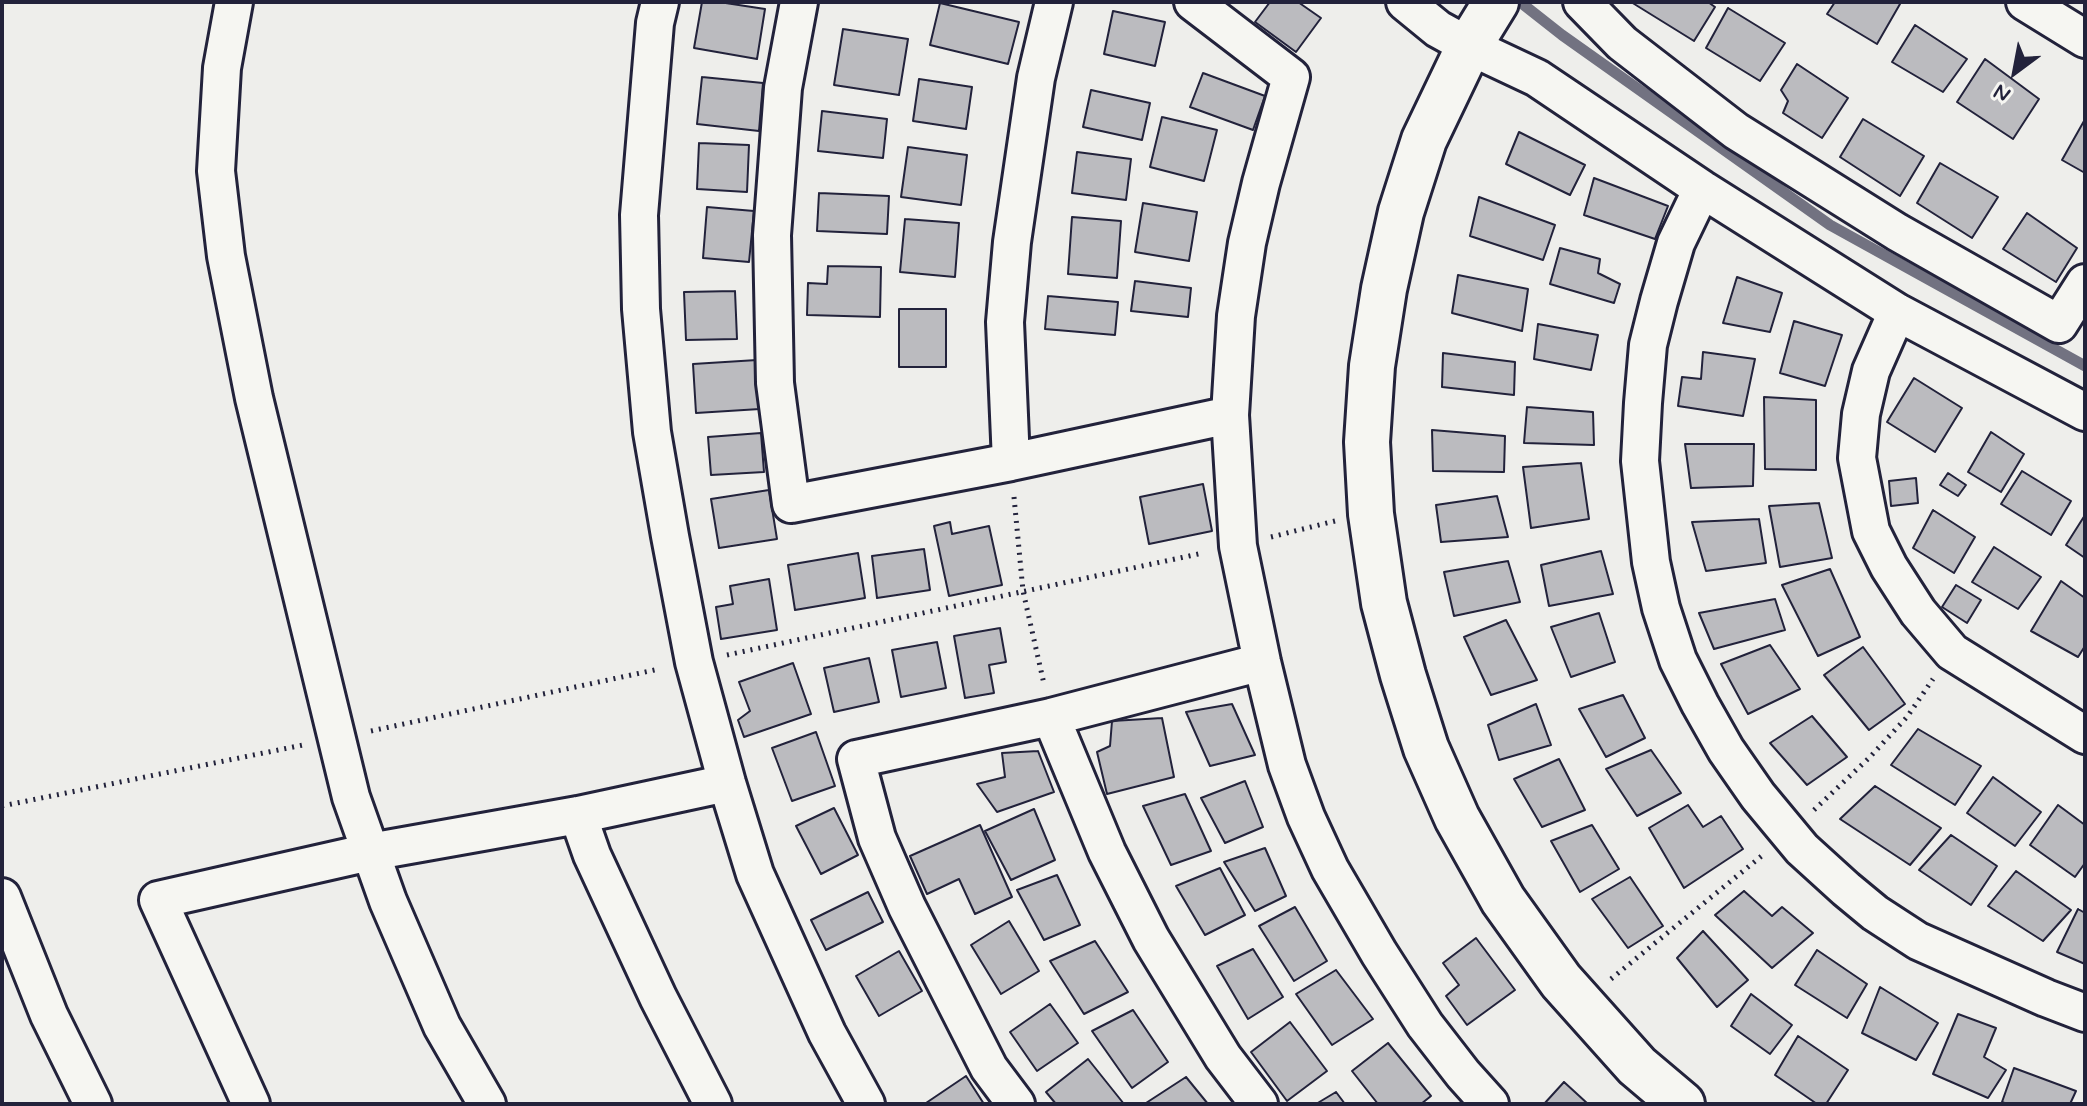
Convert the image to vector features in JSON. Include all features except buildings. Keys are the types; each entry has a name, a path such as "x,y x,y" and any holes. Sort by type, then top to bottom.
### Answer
{"street":[{"path":"234,2 222,68 216,171 226,256 254,398 351,797 388,901 442,1026 487,1104"},
{"path":"660,2 655,23 639,215 641,309 652,432 694,662 755,874 827,1033 866,1104"},
{"path":"799,2 783,88 772,235 775,383 791,504 1011,462 1230,415"},
{"path":"1011,462 1005,322 1012,242 1036,78 1054,2"},
{"path":"1193,2 1291,77 1247,243 1236,316 1230,415 1238,546 1287,765 1330,869 1379,953 1425,1025 1490,1104"},
{"path":"1405,2 1438,29 1485,20"},
{"path":"1582,2 1622,43 1736,131 1897,232 2059,324 2085,283"},
{"path":"2025,2 2085,39"},
{"path":"1485,20 1537,78 1702,189 1897,312 2085,412"},
{"path":"1485,20 1424,140 1401,212 1384,289 1372,366 1367,442 1371,514 1384,603 1426,748 1457,818 1503,900 1571,991 1637,1066 1682,1104"},
{"path":"1702,189 1676,243 1648,345 1640,461 1651,562 1661,608 1678,660 1719,738 1758,796 1802,849 1865,905 1918,941 2085,1013"},
{"path":"1897,312 1871,371 1861,414 1857,458 1871,531 1889,567 1918,612 1952,652 2085,735"},
{"path":"1016,1104 989,1068 907,907 877,838 856,759 1051,717 1262,662"},
{"path":"1051,717 1107,852 1151,939 1223,1057 1259,1104"},
{"path":"251,1104 158,900 370,852 578,815 727,783"},
{"path":"578,815 592,855 658,997 713,1104"},
{"path":"2,897 49,1015 93,1104"}],"path":[{"path":"1011,462 1023,591 1051,717"},
{"path":"2,806 336,739 1238,546 1335,521"}],"waterway":[{"path":"1520,2 1830,225 2085,366"}]}
